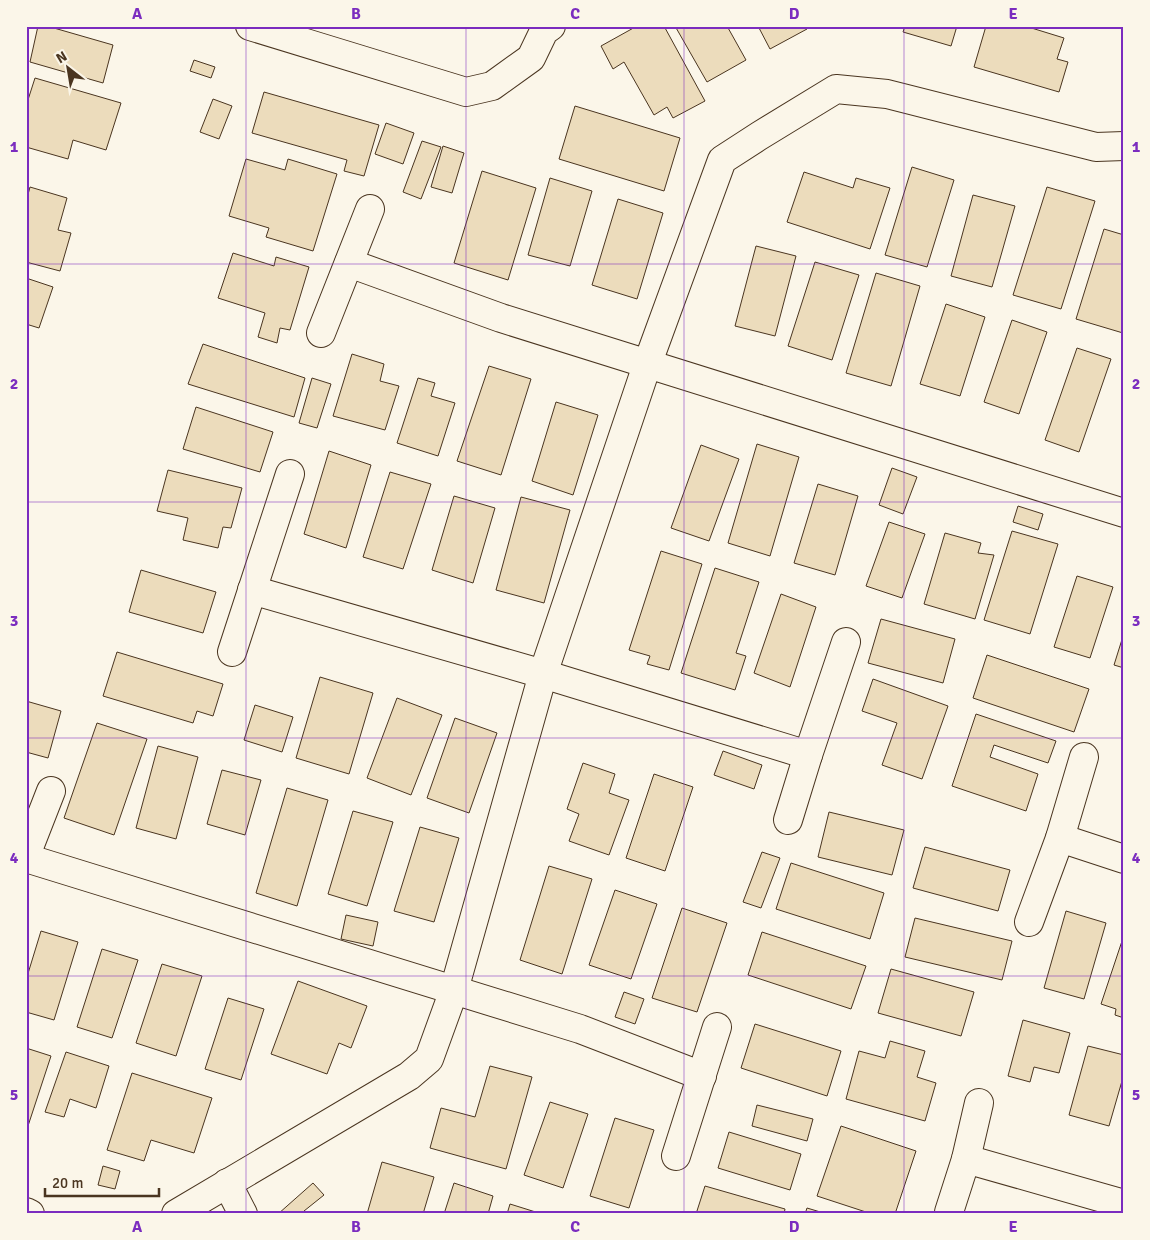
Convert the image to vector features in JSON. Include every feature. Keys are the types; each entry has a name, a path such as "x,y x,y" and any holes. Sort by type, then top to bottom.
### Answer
{"street":[{"path":"250,26 466,92 492,86 531,58 544,32 551,26"},
{"path":"176,1214 409,1076 429,1059 454,990 543,674 647,365 722,160 836,89 887,94 1096,147 1124,146"},
{"path":"321,333 370,209"},
{"path":"348,263 501,318 1124,513"},
{"path":"232,652 290,474"},
{"path":"252,590 543,674 808,755"},
{"path":"788,820 846,642"},
{"path":"1028,922 1060,838 1084,756"},
{"path":"51,791 26,856 580,1029 702,1076"},
{"path":"1060,838 1124,859"},
{"path":"676,1156 717,1027"},
{"path":"950,1212 966,1159 979,1103"},
{"path":"966,1159 1124,1204"},
{"path":"226,1183 244,1214"},
{"path":"26,1212 30,1214"}],"building":[{"path":"38,26 47,26 113,45 103,83 30,62"},
{"path":"637,26 664,26 705,101 673,118 667,107 654,115 624,62 613,69 601,46"},
{"path":"675,26 727,26 746,60 707,82"},
{"path":"758,26 805,26 807,29 770,49"},
{"path":"905,26 957,26 951,46 903,32"},
{"path":"986,26 1025,26 1064,38 1057,59 1068,62 1059,92 974,67"},
{"path":"194,60 215,67 211,78 190,71"},
{"path":"35,78 121,103 106,150 73,140 68,159 26,147 26,106"},
{"path":"264,92 379,125 364,176 344,171 347,160 252,133"},
{"path":"213,99 232,106 219,139 200,132"},
{"path":"575,106 680,138 664,191 559,159"},
{"path":"386,123 414,133 403,164 375,154"},
{"path":"422,141 441,147 421,199 403,192"},
{"path":"443,146 464,153 452,193 431,187"},
{"path":"246,159 285,170 288,159 337,174 313,251 266,237 269,228 229,216"},
{"path":"912,167 954,180 927,267 885,255"},
{"path":"482,171 536,188 508,280 454,263"},
{"path":"804,172 853,188 856,178 890,188 870,249 787,222"},
{"path":"550,178 592,191 570,266 528,255"},
{"path":"30,187 67,198 58,230 71,233 60,271 26,262 26,202"},
{"path":"1047,187 1095,201 1061,309 1013,295"},
{"path":"973,195 1015,206 992,287 951,276"},
{"path":"618,199 663,213 637,299 592,285"},
{"path":"1104,229 1124,235 1123,333 1076,319"},
{"path":"756,246 796,256 775,336 735,326"},
{"path":"233,253 274,266 276,257 309,267 290,330 280,328 277,343 258,337 265,313 218,298"},
{"path":"815,262 859,275 832,360 788,346"},
{"path":"876,273 920,286 891,386 846,373"},
{"path":"26,278 53,287 39,328 26,324"},
{"path":"946,304 985,317 960,396 920,384"},
{"path":"1012,320 1047,332 1019,414 984,402"},
{"path":"203,344 305,378 294,417 188,384"},
{"path":"1077,348 1111,359 1079,452 1045,440"},
{"path":"352,354 384,364 380,381 399,386 385,430 333,416"},
{"path":"489,366 531,379 501,475 457,461"},
{"path":"312,378 331,384 317,428 299,423"},
{"path":"418,378 435,383 431,396 455,403 438,456 397,443"},
{"path":"556,402 598,415 573,495 532,481"},
{"path":"196,407 273,432 260,472 183,449"},
{"path":"757,444 799,457 770,556 728,543"},
{"path":"701,445 739,459 709,541 671,528"},
{"path":"329,451 371,465 346,548 304,534"},
{"path":"892,468 917,477 903,514 879,505"},
{"path":"168,470 242,488 231,528 223,527 218,548 183,540 188,518 157,511"},
{"path":"390,472 431,484 403,569 363,557"},
{"path":"818,484 858,496 835,575 794,563"},
{"path":"454,496 495,508 473,583 432,570"},
{"path":"521,497 570,510 544,603 496,590"},
{"path":"1018,506 1043,514 1038,530 1013,522"},
{"path":"889,522 925,534 902,598 866,586"},
{"path":"1012,531 1058,544 1030,634 984,620"},
{"path":"945,533 981,543 978,553 994,555 975,619 924,604"},
{"path":"661,551 702,564 669,670 647,664 650,656 629,650"},
{"path":"715,568 759,582 736,653 746,656 735,690 681,673"},
{"path":"141,570 216,592 203,633 129,612"},
{"path":"1077,576 1113,587 1090,658 1054,647"},
{"path":"781,594 816,607 790,687 754,673"},
{"path":"881,619 955,639 943,683 868,663"},
{"path":"1124,633 1124,668 1114,665"},
{"path":"117,652 223,684 213,716 197,711 193,723 103,696"},
{"path":"987,655 1089,689 1074,732 973,698"},
{"path":"320,677 373,693 349,774 296,758"},
{"path":"873,679 948,706 922,779 882,765 897,723 862,711"},
{"path":"397,698 442,715 411,795 367,778"},
{"path":"26,701 61,711 48,758 26,752"},
{"path":"255,705 293,717 282,752 244,740"},
{"path":"976,714 1056,741 1048,763 994,745 990,757 1038,774 1026,811 952,786"},
{"path":"455,718 497,733 469,813 427,798"},
{"path":"97,723 147,739 114,835 64,818"},
{"path":"158,746 198,757 176,839 136,828"},
{"path":"723,751 762,765 754,789 714,775"},
{"path":"583,763 615,774 609,793 629,800 609,855 569,841 579,814 567,809"},
{"path":"222,770 261,780 245,835 207,824"},
{"path":"654,774 693,787 665,871 626,858"},
{"path":"287,788 328,800 297,906 256,893"},
{"path":"353,811 393,822 367,906 328,894"},
{"path":"829,812 904,830 892,875 818,857"},
{"path":"420,827 459,838 434,922 394,911"},
{"path":"925,847 1010,870 998,911 913,888"},
{"path":"762,852 780,858 761,908 743,902"},
{"path":"791,863 884,893 870,939 776,909"},
{"path":"549,866 592,879 562,974 520,960"},
{"path":"615,890 657,904 631,979 589,965"},
{"path":"682,908 727,923 697,1012 652,998"},
{"path":"1066,911 1106,923 1084,999 1044,988"},
{"path":"346,915 378,922 373,946 341,939"},
{"path":"915,918 1012,941 1002,980 905,957"},
{"path":"41,931 78,942 54,1020 26,1012 26,980"},
{"path":"762,932 866,966 851,1009 748,975"},
{"path":"1124,935 1124,1018 1115,1015 1116,1009 1101,1004"},
{"path":"102,949 138,960 112,1038 77,1027"},
{"path":"162,964 202,976 176,1056 136,1043"},
{"path":"891,969 974,992 961,1036 878,1013"},
{"path":"298,981 367,1006 351,1048 339,1043 327,1074 271,1054"},
{"path":"624,992 644,999 635,1024 615,1017"},
{"path":"228,998 264,1009 241,1080 205,1069"},
{"path":"1023,1020 1070,1033 1059,1073 1034,1067 1030,1082 1008,1076"},
{"path":"755,1024 841,1051 827,1096 741,1068"},
{"path":"890,1041 925,1051 917,1077 936,1083 925,1121 846,1099 859,1051 885,1058"},
{"path":"1088,1046 1124,1055 1124,1074 1109,1126 1069,1115"},
{"path":"26,1048 51,1056 26,1132"},
{"path":"66,1052 109,1066 96,1108 70,1099 64,1117 45,1112"},
{"path":"490,1066 532,1077 506,1169 430,1148 441,1108 475,1117"},
{"path":"132,1073 212,1098 194,1153 151,1140 144,1161 107,1150"},
{"path":"550,1102 588,1114 563,1188 524,1175"},
{"path":"757,1105 813,1119 807,1141 752,1126"},
{"path":"615,1118 654,1130 629,1208 590,1196"},
{"path":"841,1126 916,1151 895,1214 872,1214 817,1196"},
{"path":"729,1132 801,1154 790,1190 718,1168"},
{"path":"382,1162 434,1177 423,1214 367,1214"},
{"path":"103,1166 120,1171 115,1189 98,1185"},
{"path":"313,1183 324,1195 304,1211 306,1214 278,1214"},
{"path":"454,1183 493,1196 488,1214 444,1214"},
{"path":"705,1186 785,1209 784,1214 696,1214"},
{"path":"510,1204 542,1214 507,1214"},
{"path":"807,1208 827,1214 805,1214"}]}
